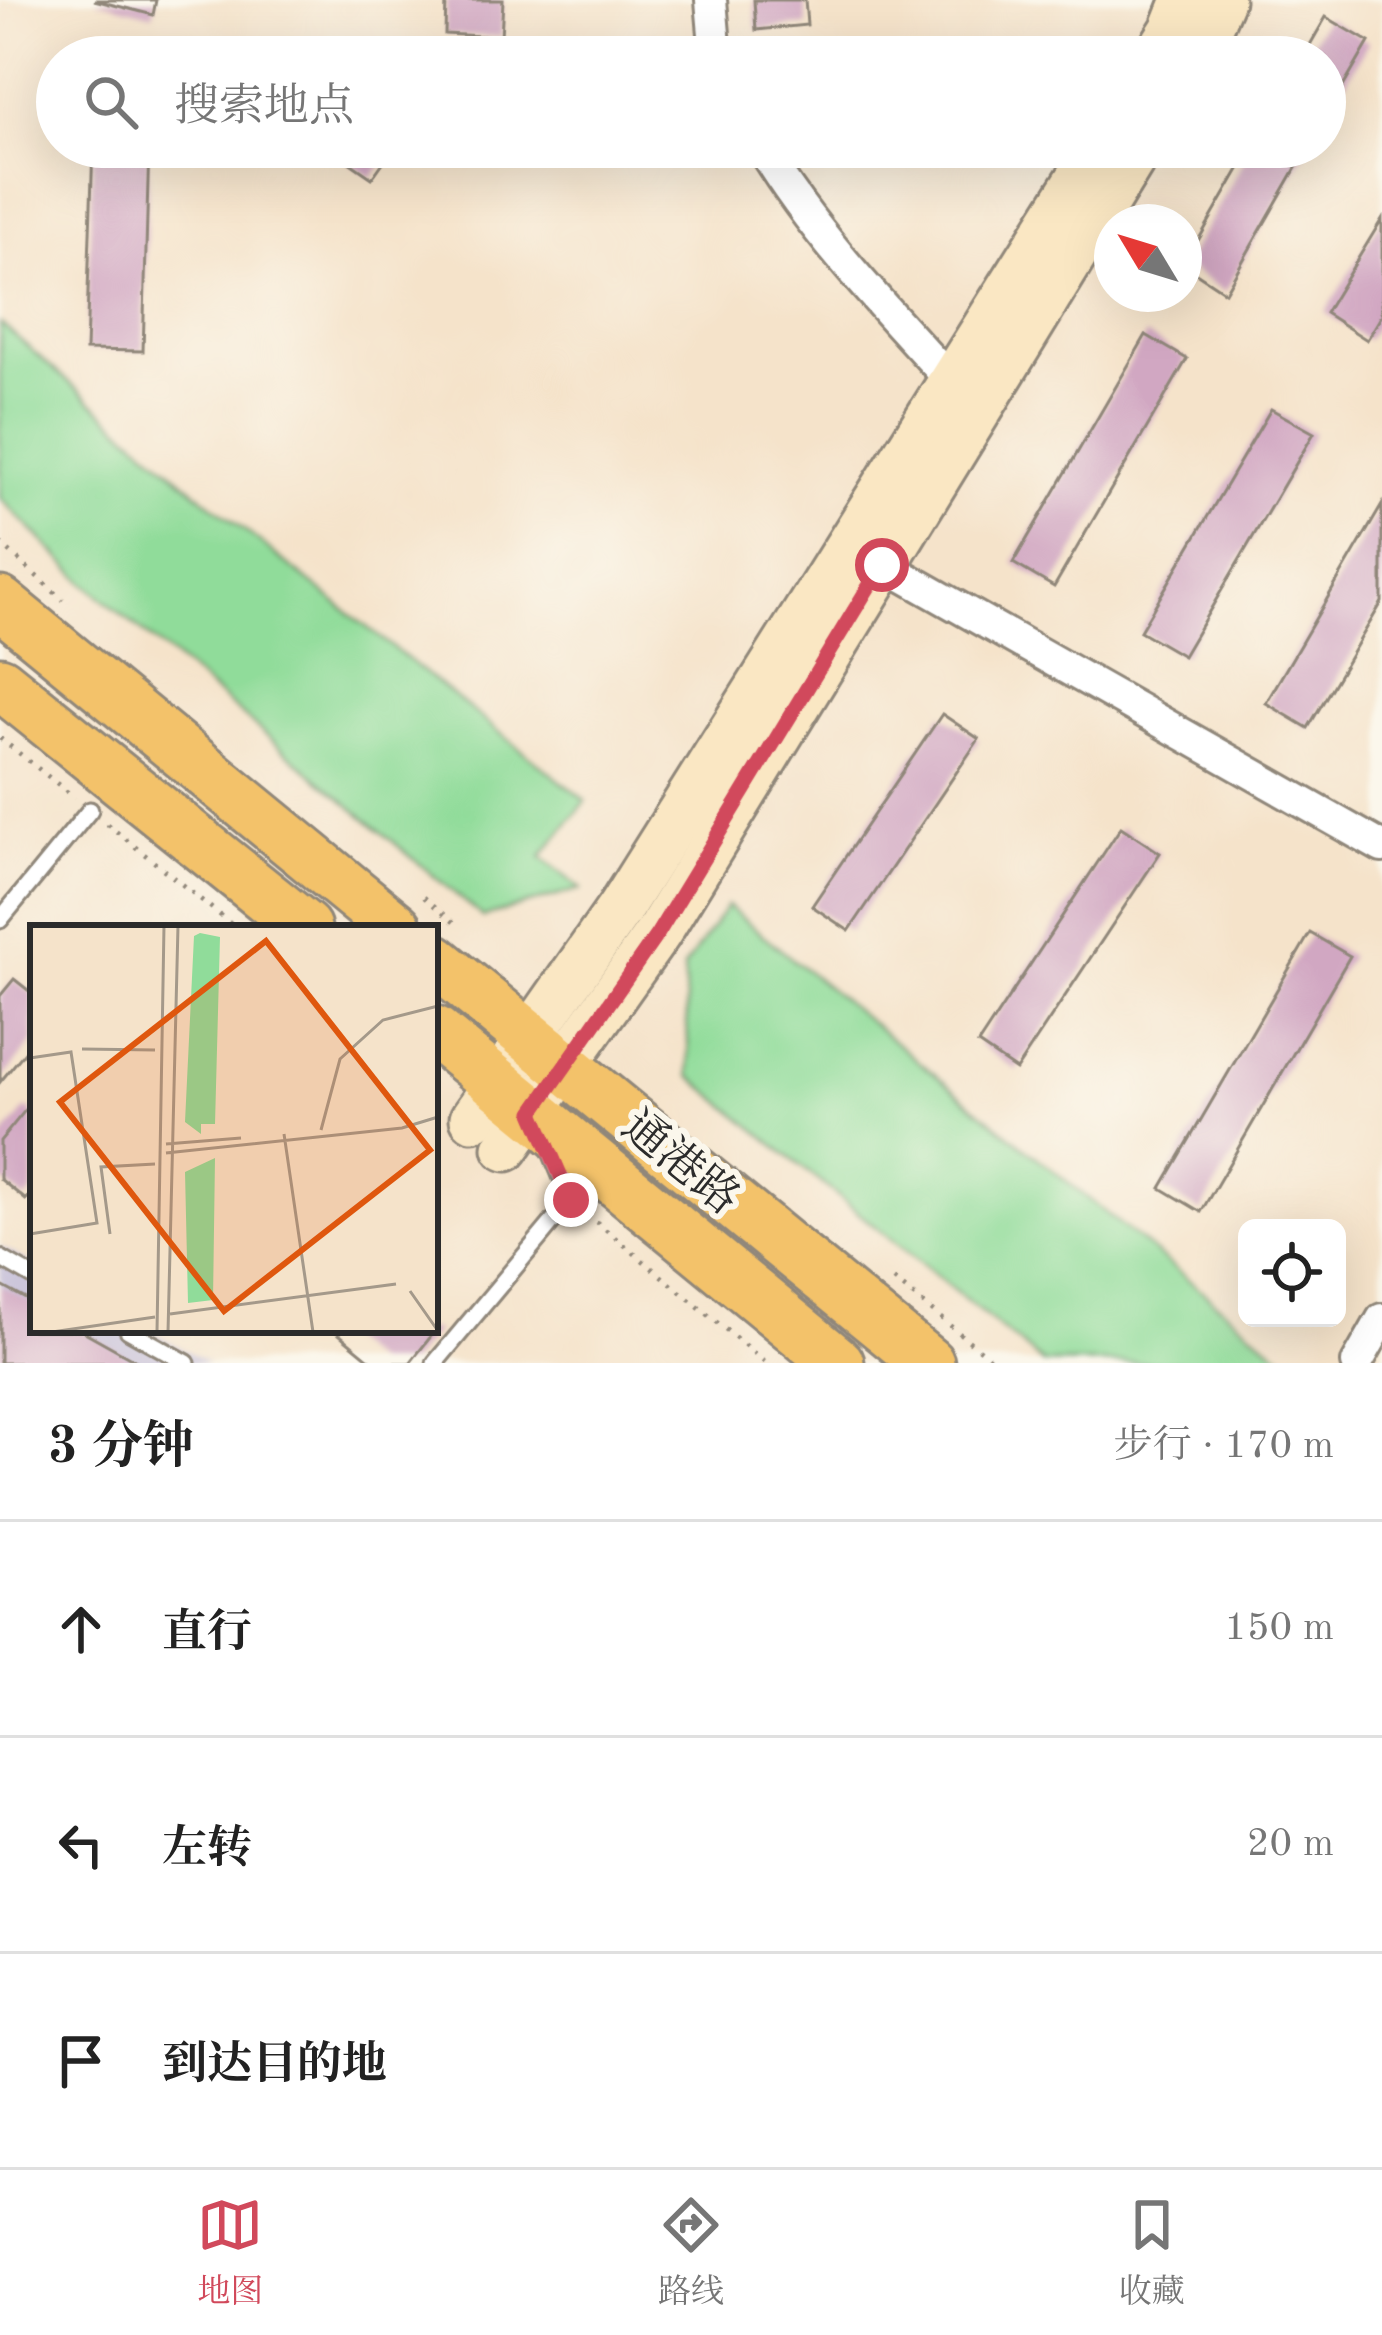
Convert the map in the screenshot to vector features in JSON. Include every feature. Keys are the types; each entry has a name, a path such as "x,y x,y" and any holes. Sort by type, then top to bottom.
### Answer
{"highway":[{"path":"0,602 392,925"},
{"path":"0,683 301,925"},
{"name":"通港路","path":"438,962 928,1363"},
{"name":"通港路","path":"438,1036 503,1115 838,1363"}],"main road":[{"path":"1169,36 1185,0"},
{"path":"1205,36 1220,0"},
{"path":"503,1115 548,1052 658,933 866,555 952,382 1087,168"},
{"path":"866,555 1126,168"}],"street":[{"path":"711,0 714,36"},
{"path":"774,168 872,294 952,382"},
{"path":"866,555 1382,847"},
{"path":"1357,1363 1382,1319"}],"lane":[{"path":"0,920 90,810"},
{"path":"435,1363 571,1200 503,1115"},
{"path":"0,1258 30,1275"},
{"path":"133,1333 187,1363"}],"path":[{"path":"0,738 232,925"},
{"path":"571,1200 766,1363"}],"shaded area":[{"path":"0,1246 30,1263 30,1333 154,1333 208,1363 0,1363"}],"green space":[{"path":"0,323 200,495 586,801 541,857 581,889 483,917 88,586 0,498"},
{"path":"727,906 1238,1320 1238,1327 1247,1327 1291,1363 1043,1363 690,1076 684,968"}],"building":[{"path":"94,0 156,0 153,15"},
{"path":"446,0 503,0 501,36 445,34"},
{"path":"754,0 805,0 807,25 756,30"},
{"path":"1326,17 1369,42 1346,82 1346,36 1315,36"},
{"path":"92,168 148,168 143,351 86,350"},
{"path":"358,168 379,168 372,178"},
{"path":"1240,168 1296,168 1225,292 1202,277 1202,234"},
{"path":"1382,219 1382,315 1367,340 1325,313"},
{"path":"1146,335 1187,359 1054,587 1013,563"},
{"path":"1271,409 1314,433 1183,656 1140,631"},
{"path":"1382,505 1382,602 1308,728 1266,703"},
{"path":"942,714 979,739 849,931 812,906"},
{"path":"1121,827 1160,853 1016,1070 978,1044"},
{"path":"1310,933 1350,956 1201,1212 1161,1188"},
{"path":"14,979 30,992 30,1046 0,1082 0,996"},
{"path":"27,1108 30,1110 30,1195 26,1200 0,1179 0,1141"},
{"path":"0,1285 30,1301 30,1333 86,1333 140,1363 0,1363"},
{"path":"338,1333 434,1333 410,1363 374,1363"}],"route":[{"path":"571,1200 533,1112 658,933 882,565"}]}
